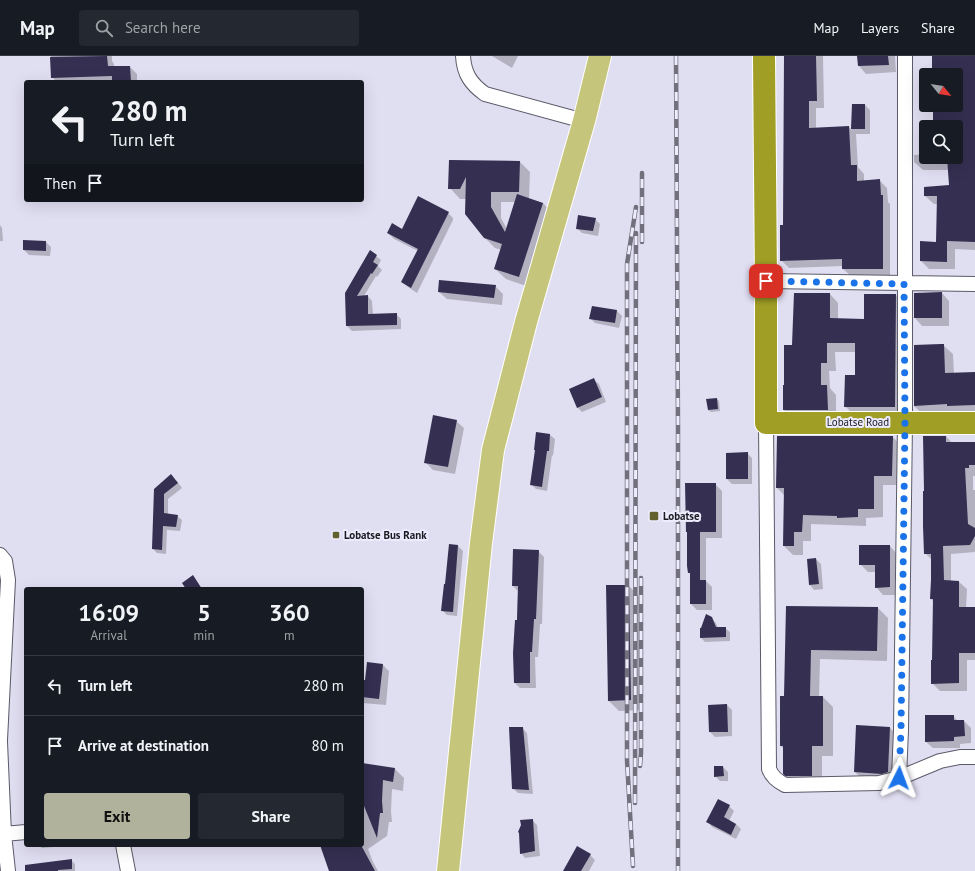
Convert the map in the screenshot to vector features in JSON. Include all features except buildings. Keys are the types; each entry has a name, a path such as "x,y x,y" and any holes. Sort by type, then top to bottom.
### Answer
{"highway":[{"path":"764,56 766,423"},
{"name":"Lobatse Road","path":"766,423 975,423"}],"main road":[{"path":"448,871 481,542 491,462 497,433 524,330 584,121 600,56"}],"street":[{"path":"463,56 464,67 469,79 485,94 584,121"},
{"path":"899,778 905,422 905,56"},
{"path":"766,281 975,284"},
{"path":"766,423 769,768 771,775 775,779 785,784 879,783 899,778 940,761 960,757 975,757"},
{"path":"0,555 5,561 8,580 0,741 4,834 8,871"},
{"path":"4,834 24,832"},
{"path":"123,847 128,871"}],"railway":[{"path":"676,56 678,871"},
{"path":"642,173 642,242"},
{"path":"633,866 627,760 627,264 636,207"},
{"path":"635,803 636,233"},
{"path":"640,766 641,578"}],"place":[{"name":"Lobatse","path":"654,516"},
{"name":"Lobatse Bus Rank","path":"336,535"}],"route":[{"path":"766,281 904,284 905,422 899,778"}]}
